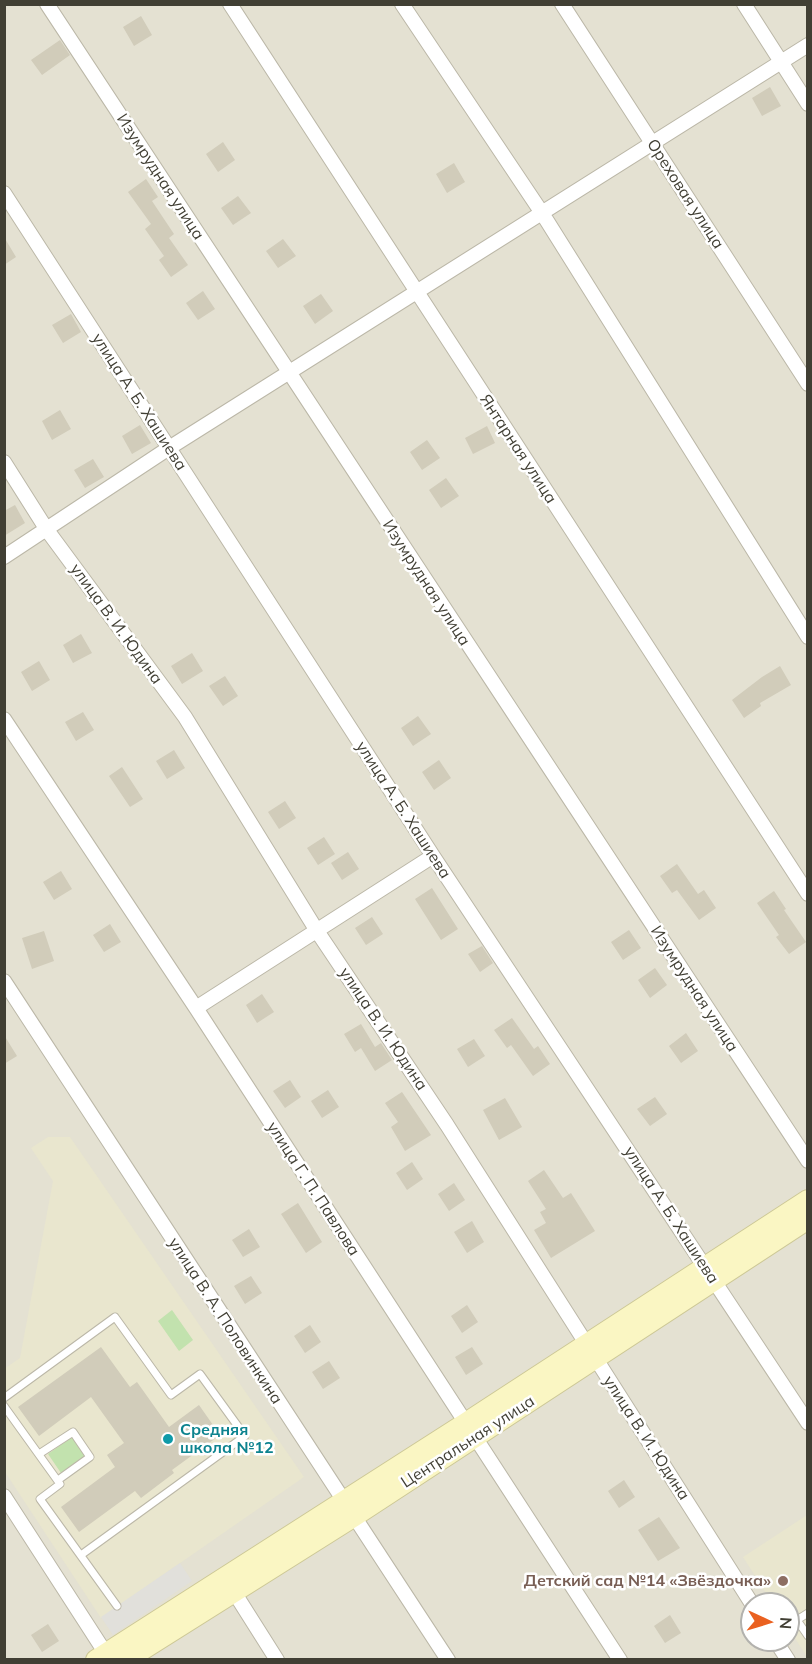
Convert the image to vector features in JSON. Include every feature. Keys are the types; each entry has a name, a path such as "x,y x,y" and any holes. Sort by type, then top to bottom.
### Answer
{"street":[{"name":"Изумрудная улица","path":"47,4 807,1161"},
{"name":"Янтарная улица","path":"230,4 807,894"},
{"path":"402,4 542,213 807,637"},
{"name":"Ореховая улица","path":"562,4 807,384"},
{"path":"744,4 807,104"},
{"path":"4,557 169,448 807,45"},
{"name":"улица А. Б. Хашиева","path":"4,193 434,856 807,1423"},
{"name":"улица В. И. Юдина","path":"4,462 47,530 185,717 317,931 447,1125 744,1592"},
{"name":"улица Г. П. Павлова","path":"4,719 196,1008 620,1659"},
{"path":"196,1008 434,856"},
{"name":"улица В. А. Половинкина","path":"4,981 448,1659"},
{"path":"710,1273 807,1200"},
{"path":"710,1273 807,1219"},
{"name":"Центральная улица","path":"104,1657 348,1509 710,1273"},
{"path":"4,1496 104,1657"},
{"name":"Центральная улица","path":"126,1659 234,1592 348,1509"},
{"path":"234,1592 277,1659"}],"lane":[{"path":"4,1398 115,1317 171,1395 200,1374 245,1436 81,1556"},
{"path":"4,1406 60,1484 40,1499 117,1606"},
{"path":"39,1454 73,1432 90,1457 58,1480"},
{"path":"807,1613 797,1620 807,1636"}],"shaded area":[{"path":"5,5 807,5 807,1659 5,1660"},
{"path":"48,1137 70,1137 304,1477 101,1618 5,1472 4,1369 20,1358 53,1181 31,1148"},
{"name":"Детский сад №14 «Звёздочка»","path":"807,1515 807,1657 800,1646 800,1592 765,1592 743,1557"},
{"path":"180,1563 192,1581 113,1635 101,1617"}],"green space":[{"path":"172,1310 193,1340 179,1351 158,1321"},
{"path":"72,1437 85,1456 61,1473 48,1454"}],"building":[{"path":"141,16 152,35 134,46 123,27"},
{"path":"60,40 70,55 42,75 31,60"},
{"path":"770,87 781,106 762,116 752,98"},
{"path":"223,142 235,160 218,172 206,154"},
{"path":"454,163 465,182 447,193 436,174"},
{"path":"146,179 158,197 152,201 174,234 169,238 188,265 171,277 159,260 164,256 145,229 151,224 128,192"},
{"path":"238,196 251,213 233,225 221,208"},
{"path":"4,237 16,257 4,265"},
{"path":"283,239 296,256 278,268 266,251"},
{"path":"203,291 215,309 198,320 186,303"},
{"path":"321,294 333,311 315,324 303,306"},
{"path":"71,314 81,332 63,343 52,325"},
{"path":"60,410 71,429 52,440 42,421"},
{"path":"140,425 151,443 132,454 122,436"},
{"path":"487,426 495,443 473,454 465,438"},
{"path":"427,440 440,458 422,470 410,452"},
{"path":"93,459 104,477 85,488 74,470"},
{"path":"446,478 459,496 441,508 429,490"},
{"path":"15,505 25,523 4,536 4,511"},
{"path":"81,634 92,653 73,663 63,645"},
{"path":"192,653 203,671 182,684 171,666"},
{"path":"39,661 50,680 32,691 21,672"},
{"path":"780,666 791,685 760,703 761,706 744,718 732,700"},
{"path":"225,676 238,696 223,706 209,686"},
{"path":"83,712 94,730 76,741 65,722"},
{"path":"418,716 431,734 413,746 401,728"},
{"path":"174,750 185,768 167,779 156,761"},
{"path":"439,760 451,778 434,790 422,772"},
{"path":"122,767 143,799 130,807 109,776"},
{"path":"285,801 296,818 279,829 268,812"},
{"path":"324,837 335,854 318,865 307,848"},
{"path":"348,852 359,869 342,880 331,863"},
{"path":"677,864 698,894 704,890 716,908 699,920 677,890 672,893 660,876"},
{"path":"61,871 72,889 54,900 43,882"},
{"path":"432,888 458,929 441,940 415,899"},
{"path":"774,891 806,942 789,954 776,937 779,935 757,903"},
{"path":"372,917 383,934 366,945 355,928"},
{"path":"110,924 121,942 104,952 93,935"},
{"path":"629,930 641,948 623,960 611,942"},
{"path":"44,931 54,961 32,969 22,938"},
{"path":"482,946 493,963 480,972 468,954"},
{"path":"655,968 667,985 650,998 638,980"},
{"path":"262,994 274,1012 257,1023 246,1005"},
{"path":"512,1018 534,1049 538,1046 550,1064 533,1076 511,1045 507,1048 494,1030"},
{"path":"361,1024 375,1047 381,1043 392,1060 375,1071 361,1048 355,1052 344,1034"},
{"path":"686,1033 698,1051 681,1063 669,1046"},
{"path":"4,1035 17,1056 4,1064"},
{"path":"474,1039 485,1056 468,1067 457,1049"},
{"path":"290,1080 301,1097 285,1108 273,1091"},
{"path":"328,1090 339,1107 322,1118 311,1101"},
{"path":"402,1092 431,1135 405,1151 391,1127 398,1122 385,1103"},
{"path":"655,1097 667,1114 650,1126 637,1109"},
{"path":"505,1098 522,1127 499,1140 483,1110"},
{"path":"412,1162 423,1179 407,1190 396,1173"},
{"path":"544,1170 563,1198 571,1193 595,1231 551,1258 534,1230 546,1223 540,1212 546,1209 528,1181"},
{"path":"454,1183 465,1200 449,1211 438,1194"},
{"path":"298,1203 322,1242 306,1253 281,1214"},
{"path":"472,1221 484,1242 467,1253 454,1232"},
{"path":"249,1229 260,1247 243,1257 232,1240"},
{"path":"251,1276 262,1293 245,1304 234,1286"},
{"path":"467,1305 478,1322 462,1333 451,1316"},
{"path":"310,1325 321,1342 305,1353 294,1336"},
{"name":"Средняя школа №12","path":"101,1347 130,1387 137,1382 169,1427 199,1405 220,1435 172,1470 174,1473 141,1498 135,1491 79,1532 61,1507 115,1467 107,1455 124,1443 91,1397 39,1436 18,1407"},
{"path":"472,1347 483,1364 466,1375 455,1357"},
{"path":"329,1361 340,1378 323,1389 312,1372"},
{"path":"624,1480 635,1497 619,1508 608,1491"},
{"path":"659,1517 680,1548 658,1561 638,1530"},
{"path":"670,1615 681,1633 665,1643 654,1626"},
{"path":"48,1624 59,1641 42,1652 31,1635"}],"place":[{"name":"Средняя школа №12","path":"168,1439"},
{"name":"Детский сад №14 «Звёздочка»","path":"783,1581"}]}
